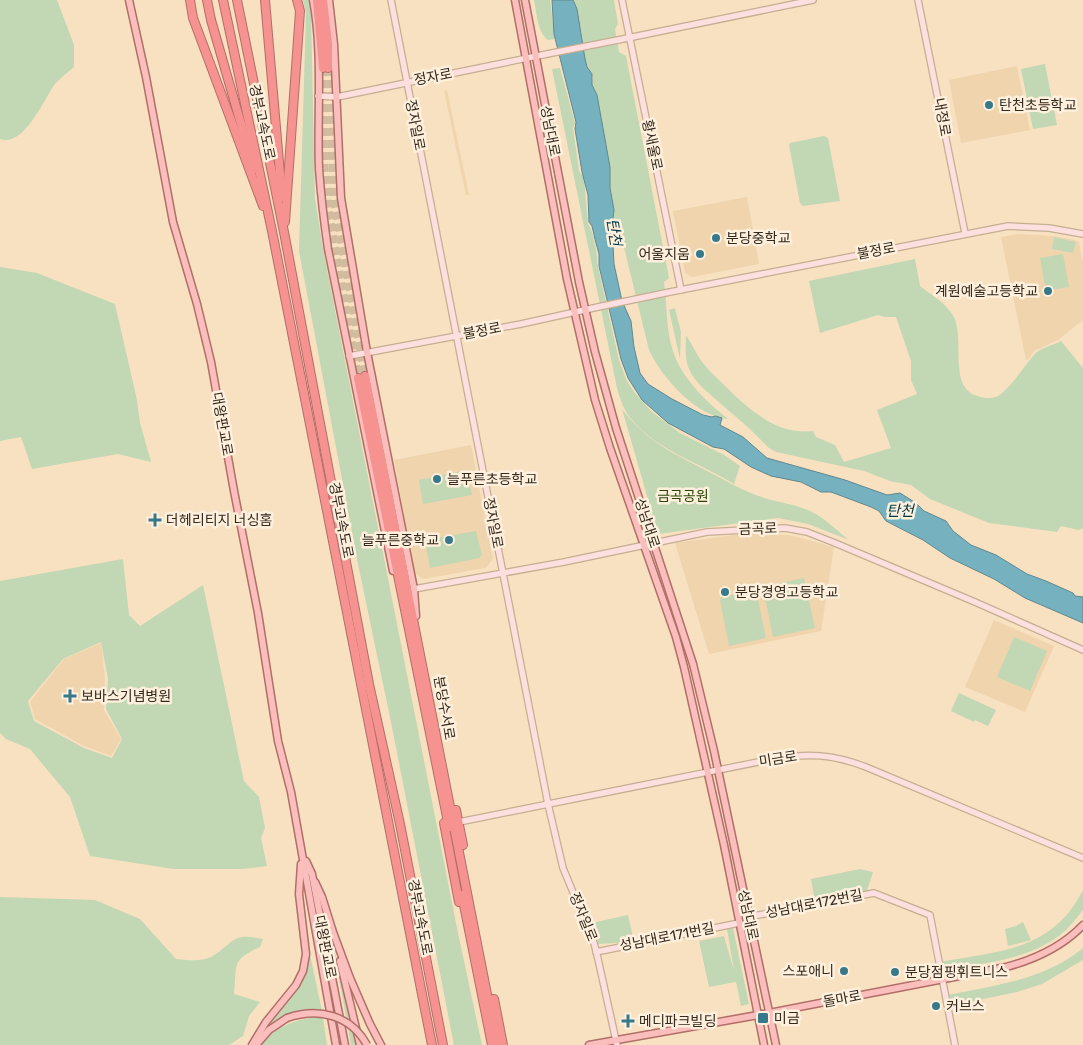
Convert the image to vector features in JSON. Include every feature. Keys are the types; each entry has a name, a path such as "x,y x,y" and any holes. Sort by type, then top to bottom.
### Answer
{"highway":[{"path":"190,0 193,18 272,231"},
{"path":"207,0 211,20 272,231"},
{"name":"경부고속도로","path":"223,0 272,231 432,1045"},
{"name":"경부고속도로","path":"237,0 284,232 370,684 400,824 443,1045"},
{"path":"265,0 284,232"},
{"path":"284,232 300,11 298,0"},
{"path":"317,0 325,68 328,44 323,0"},
{"name":"분당수서로","path":"362,377 441,776 497,1045"},
{"path":"441,776 452,796 459,822 503,1045"},
{"path":"441,776 439,798 487,1045"},
{"name":"분당수서로","path":"453,835 492,1045"}],"main road":[{"name":"대왕판교로","path":"129,0 146,77 173,222 197,304 211,362 260,625 280,748 302,850 336,1045"},
{"path":"313,0 317,48 319,169 328,249 401,606 413,630"},
{"path":"329,0 334,44 341,198 366,352 414,589 413,630"},
{"name":"정자일로","path":"391,0 548,804 563,868 596,952 616,1042"},
{"name":"성남대로","path":"515,0 568,279 595,400 676,637 707,773 764,1045"},
{"name":"성남대로","path":"525,0 551,138 605,392 693,664 718,771 776,1045"},
{"name":"황새울로","path":"622,0 681,290"},
{"path":"629,38 813,0"},
{"name":"내정로","path":"918,0 965,233"},
{"name":"정자로","path":"318,96 336,97 629,38"},
{"name":"불정로","path":"349,356 457,336 965,233 1008,226 1021,226 1066,230 1083,234"},
{"name":"금곡로","path":"414,589 707,532 754,528 785,528 807,532 975,602 1083,650"},
{"name":"미금로","path":"459,822 783,758 816,755 840,758 866,767 1083,858"},
{"name":"대왕판교로","path":"302,850 312,874 344,1045"},
{"path":"252,1045 266,1022 296,985 304,971 306,948 299,894 302,850"},
{"path":"312,874 322,897 332,932 360,1045"},
{"name":"성남대로172번길","path":"748,917 868,893 878,894 930,915 942,979"},
{"name":"성남대로171번길","path":"596,952 739,923"},
{"name":"돌마로","path":"589,1045 616,1042 769,1013 1026,961 1060,945 1083,925"},
{"path":"332,932 350,978 381,1045"},
{"path":"942,979 955,1045"},
{"path":"256,1045 269,1030 287,1018 305,1013 325,1014 336,1017 351,1026 367,1045"}],"shaded area":[{"name":"탄천초등학교","path":"1017,66 1030,130 961,143 949,80"},
{"path":"447,90 469,195 466,195 444,91"},
{"name":"분당중학교","path":"747,197 759,264 692,277 685,273 673,211"},
{"name":"계원예술고등학교","path":"1018,234 1053,236 1075,240 1079,242 1083,263 1083,320 1058,340 1034,351 1029,359 1026,360 1001,237"},
{"path":"471,445 493,558 486,568 423,579 415,574 394,460"},
{"path":"748,533 789,535 834,547 821,631 709,654 675,543"},
{"path":"994,620 1054,646 1025,712 965,687"},
{"name":"보바스기념병원","path":"101,643 105,679 104,710 121,739 111,756 84,746 35,719 30,702 64,659"}],"green space":[{"path":"0,0 57,0 74,45 74,67 54,85 25,130 9,140 0,139"},
{"path":"303,0 309,0 311,12 315,198 323,249 458,933 482,1045 454,1045 359,569 299,251 306,13"},
{"path":"534,0 550,0 555,39 548,40 544,37 538,22"},
{"path":"573,0 614,0 618,24 615,29 619,52 626,56 669,278 664,282 668,326 673,351 682,371 696,389 728,419 704,411 681,394 662,372 649,350 623,243 616,230 613,218 610,167 597,95 592,85 593,77 587,67"},
{"path":"1045,64 1057,125 1033,129 1021,69"},
{"path":"560,68 575,123 573,128 579,171 584,178 588,224 595,242 597,262 619,360 626,379 634,392 652,412 680,433 724,455 740,466 734,484 654,440 632,420 623,405 617,388 552,69"},
{"path":"824,136 828,138 840,201 803,206 800,203 789,145 790,143"},
{"path":"1054,237 1076,242 1073,253 1052,249"},
{"path":"1063,254 1069,287 1046,291 1040,258"},
{"path":"915,259 920,286 945,305 953,315 957,329 960,374 963,384 968,391 977,396 996,397 1011,384 1036,353 1061,341 1083,368 1083,528 1079,530 1061,526 1057,532 989,523 930,499 911,485 890,481 864,471 776,452 769,448 693,377 686,359 686,335 709,370 745,405 765,420 788,429 813,431 816,437 835,445 844,462 891,448 877,410 917,394 911,380 911,361 896,317 878,315 820,333 809,281"},
{"path":"0,267 37,273 115,304 137,400 140,423 151,462 118,454 32,469 21,437 0,441"},
{"path":"675,308 681,332 680,359 669,310"},
{"name":"금곡공원","path":"622,409 641,430 661,446 747,492 812,512 849,540 808,524 778,518 658,534"},
{"path":"467,470 472,495 423,504 419,480"},
{"path":"476,531 482,555 479,558 430,568 425,540"},
{"path":"123,559 129,615 140,626 203,585 244,781 259,797 265,828 261,838 267,866 243,869 174,869 90,856 70,797 30,749 6,739 0,733 0,581","holes":["101,642 108,679 106,709 122,739 112,758 84,748 34,721 28,701 63,659"]},
{"path":"804,578 815,628 773,637 763,587"},
{"path":"756,590 766,638 729,646 721,597"},
{"path":"1014,637 1047,651 1030,691 997,677"},
{"path":"959,693 996,710 988,726 975,720 974,722 951,711"},
{"path":"860,869 873,872 867,891 815,901 811,879"},
{"path":"1083,890 1083,910 1075,920 1060,935 1034,950 1005,959 946,970 940,967 940,962 1003,950 1022,945 1040,937 1056,925 1070,910"},
{"path":"0,897 95,900 140,919 176,959 203,960 219,952 238,938 252,937 263,939 260,947 244,956 237,964 234,994 260,1002 249,1016 243,1036 229,1045 0,1045"},
{"path":"628,915 634,942 597,944 587,924"},
{"path":"1023,922 1031,940 1008,946 1005,929"},
{"path":"733,928 749,1004 741,1006 736,982 709,987 699,941 724,936 734,971 727,929"},
{"path":"332,940 358,1045 351,1045"},
{"path":"1083,948 1083,960 1042,984 1017,992 950,1006 948,995 1019,980 1068,959"},
{"path":"309,950 322,1011 297,1014 261,1034 302,982 307,968"},
{"path":"316,1017 323,1018 327,1045 260,1045 272,1033 285,1025"}],"water":[{"name":"탄천","path":"552,0 573,0 577,9 585,59 587,67 592,74 592,85 597,95 610,167 610,188 614,210 612,226 614,264 622,301 631,321 640,373 648,384 703,415 722,418 720,425 743,437 767,458 845,480 887,495 900,493 916,503 924,511 946,521 953,531 971,545 996,555 1027,574 1073,593 1075,596 1083,597 1083,623 1025,598 994,579 950,558 923,540 886,521 879,511 871,507 831,492 821,492 801,482 771,476 751,467 724,449 713,447 668,423 642,400 628,378 621,359 599,266 599,254 592,226 589,222 588,195 582,172 575,129 576,122 554,34"}],"tunnel":[{"path":"323,68 324,160 327,202 358,378"},
{"path":"328,68 334,200 365,376"}],"place":[{"name":"탄천초등학교","path":"989,105"},
{"name":"분당중학교","path":"716,238"},
{"name":"어울지움","path":"700,254"},
{"name":"계원예술고등학교","path":"1048,291"},
{"name":"늘푸른초등학교","path":"437,479"},
{"name":"더헤리티지 너싱홈","path":"155,520"},
{"name":"늘푸른중학교","path":"449,540"},
{"name":"분당경영고등학교","path":"725,592"},
{"name":"보바스기념병원","path":"70,696"},
{"name":"스포애니","path":"844,971"},
{"name":"분당점핑휘트니스","path":"895,972"},
{"name":"커브스","path":"936,1006"},
{"name":"미금","path":"763,1018"},
{"name":"메디파크빌딩","path":"628,1021"}]}
